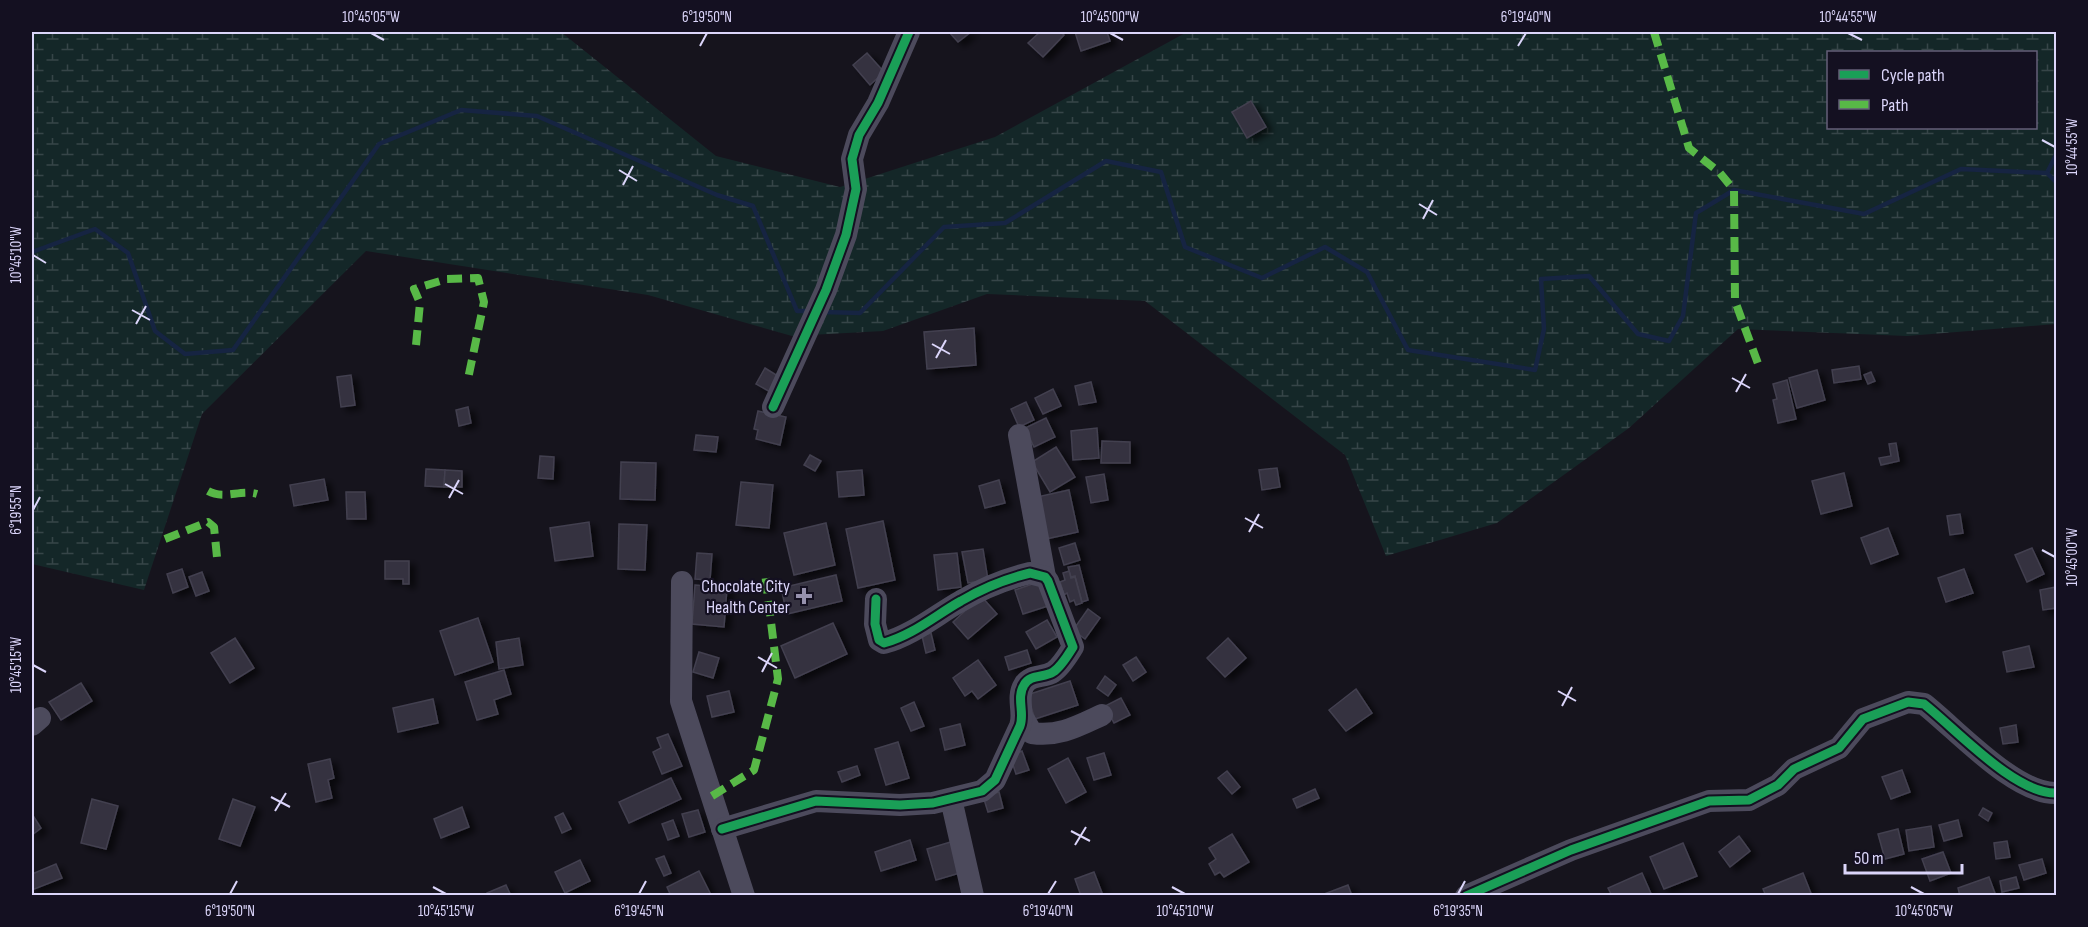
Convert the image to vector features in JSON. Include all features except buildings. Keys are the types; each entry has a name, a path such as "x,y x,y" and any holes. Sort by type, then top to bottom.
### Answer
{"street":[{"path":"773,407 846,235 856,189 852,159 859,135 878,103 909,32"},
{"path":"1019,435 1045,577 1073,640 1073,647 1052,673 1034,677 1024,684 1020,694 1023,718 1032,733 1050,735 1069,730 1102,715"},
{"path":"876,599 876,632 879,640 884,643 930,622 959,602 991,585 1030,573 1045,577"},
{"path":"682,582 681,701 744,896"},
{"path":"1466,896 1570,850 1709,801 1749,800 1778,785 1794,769 1839,748 1863,719 1908,702 1924,704 2024,786 2045,794 2056,793"},
{"path":"722,829 816,801 870,806 951,799 982,791 995,780 1023,718"},
{"path":"951,799 973,896"}],"green space":[{"path":"32,32 561,32 716,156 840,187 995,137 1187,32 2056,32 2056,324 1907,336 1738,329 1629,428 1497,523 1386,556 1345,455 1145,301 987,294 883,331 792,336 648,295 366,251 202,414 144,590 32,564"}],"waterway":[{"path":"32,252 95,229 128,253 155,331 185,354 233,350 379,144 461,110 537,116 717,195 753,206 797,311 808,311"},
{"path":"2047,173 2056,155"},
{"path":"822,312 860,313 944,227 1005,223 1106,161 1161,172 1185,247 1262,278 1325,247 1367,272 1408,350 1535,370 1544,329 1541,279 1589,276 1638,334 1669,341 1683,316 1696,213 1734,190 1864,214 1961,169 2047,173 2056,182"}],"marked path":[{"path":"1654,32 1689,148 1720,173 1734,190 1735,301 1760,369"},
{"path":"416,345 420,303 414,289 447,279 478,278 484,302 468,379"},
{"path":"208,491 220,495 257,494"},
{"path":"165,539 208,522 214,527 217,557"},
{"path":"712,796 754,770 778,679 765,573"}],"cycle path":[{"path":"773,407 826,290 846,235 856,189 852,159 859,135 878,103 909,32"},
{"path":"722,829 816,801 900,805 933,803 982,791 995,780 1020,726 1021,695 1024,685 1030,679 1056,670 1073,647 1048,581 1045,577 1030,573 978,592 915,630 884,643 879,640 875,624 876,599"},
{"path":"1466,896 1571,850 1709,801 1749,800 1778,785 1794,769 1839,748 1863,719 1908,702 1924,704 2005,772 2040,791 2056,793"}],"place":[{"name":"Chocolate City Health Center","path":"804,596"}]}
